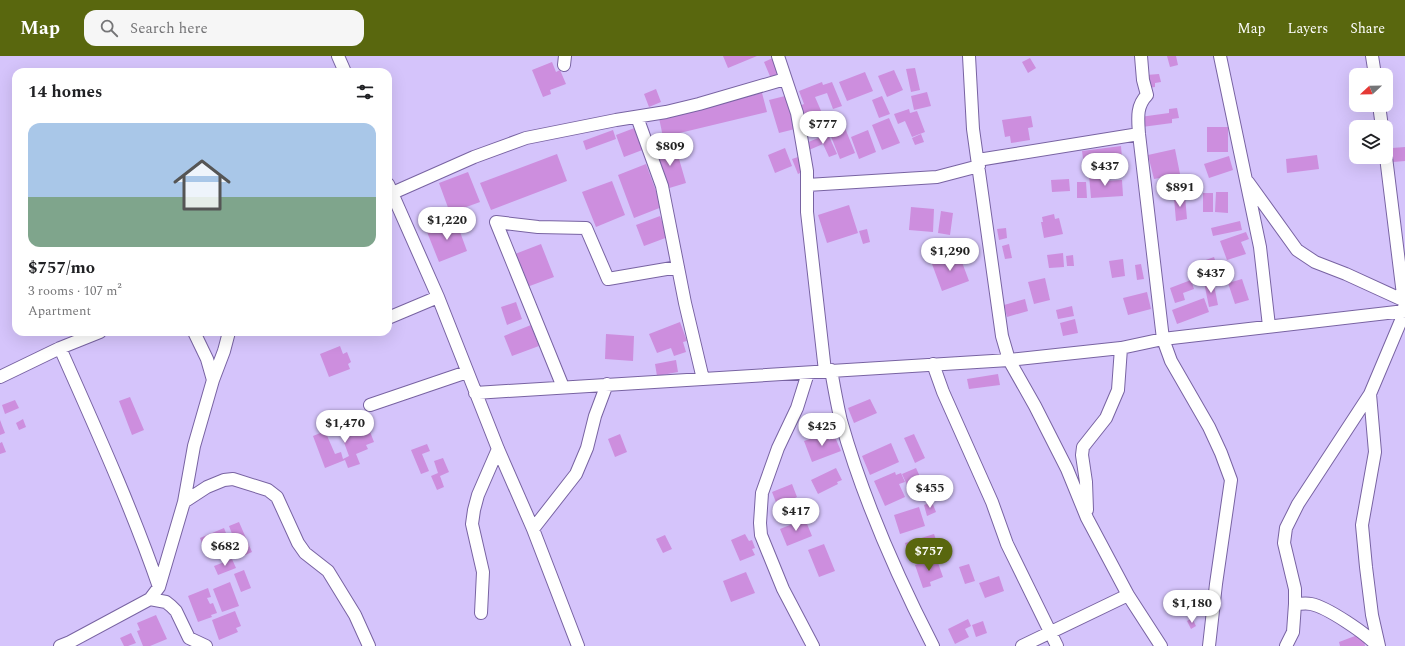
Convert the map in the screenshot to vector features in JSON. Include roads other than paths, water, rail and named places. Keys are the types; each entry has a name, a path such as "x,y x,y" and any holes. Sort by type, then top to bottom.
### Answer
{"street":[{"path":"338,56 343,68"},
{"path":"778,56 797,113 807,171 806,212 828,371 841,420 874,519 933,646"},
{"path":"969,56 973,129 979,163 1002,336 1009,360 1035,406 1067,469 1087,518 1128,595 1161,646"},
{"path":"1141,56 1143,80 1147,95 1142,100 1139,107 1139,134 1163,339 1171,361 1209,427 1231,480 1216,584 1209,646"},
{"path":"1220,56 1260,247 1269,326"},
{"path":"1372,56 1374,68"},
{"path":"392,190 526,138 616,120 666,112 785,79"},
{"path":"637,117 662,186 703,379"},
{"path":"807,185 937,177 979,163 1139,134"},
{"path":"1286,646 1293,632 1295,589 1284,543 1286,528 1298,504 1370,394 1405,306 1401,287 1387,164"},
{"path":"1245,178 1297,250 1316,262 1346,274 1405,306"},
{"path":"392,197 438,297 498,449 533,529 578,646"},
{"path":"563,387 496,222 538,228 586,228 608,279 678,267"},
{"path":"392,316 438,297"},
{"path":"476,393 1009,360 1121,348 1163,339 1269,326 1405,306"},
{"path":"0,377 60,348 90,336"},
{"path":"196,336 207,359 213,380"},
{"path":"60,646 150,599 158,587 184,502 194,446 213,380 228,336"},
{"path":"60,348 118,481 144,545 158,587"},
{"path":"1087,518 1086,482 1082,456 1083,447 1106,418 1118,390 1121,348"},
{"path":"933,364 943,392 992,502 1008,544 1057,646"},
{"path":"370,405 467,372"},
{"path":"808,373 797,408 778,448 762,493 760,522 761,535 783,589 813,646"},
{"path":"533,529 576,474 587,448 595,416 607,384"},
{"path":"1370,394 1374,452 1362,525 1370,601 1378,646"},
{"path":"481,613 483,572 472,524 478,495 498,449"},
{"path":"184,502 207,487 224,480 234,479 268,490 277,497 298,543 305,553 328,572 355,615 369,646"},
{"path":"1022,646 1128,595"},
{"path":"150,599 166,602 176,611 190,638 206,646"},
{"path":"1295,604 1310,603 1320,607 1366,634 1378,646"}]}
